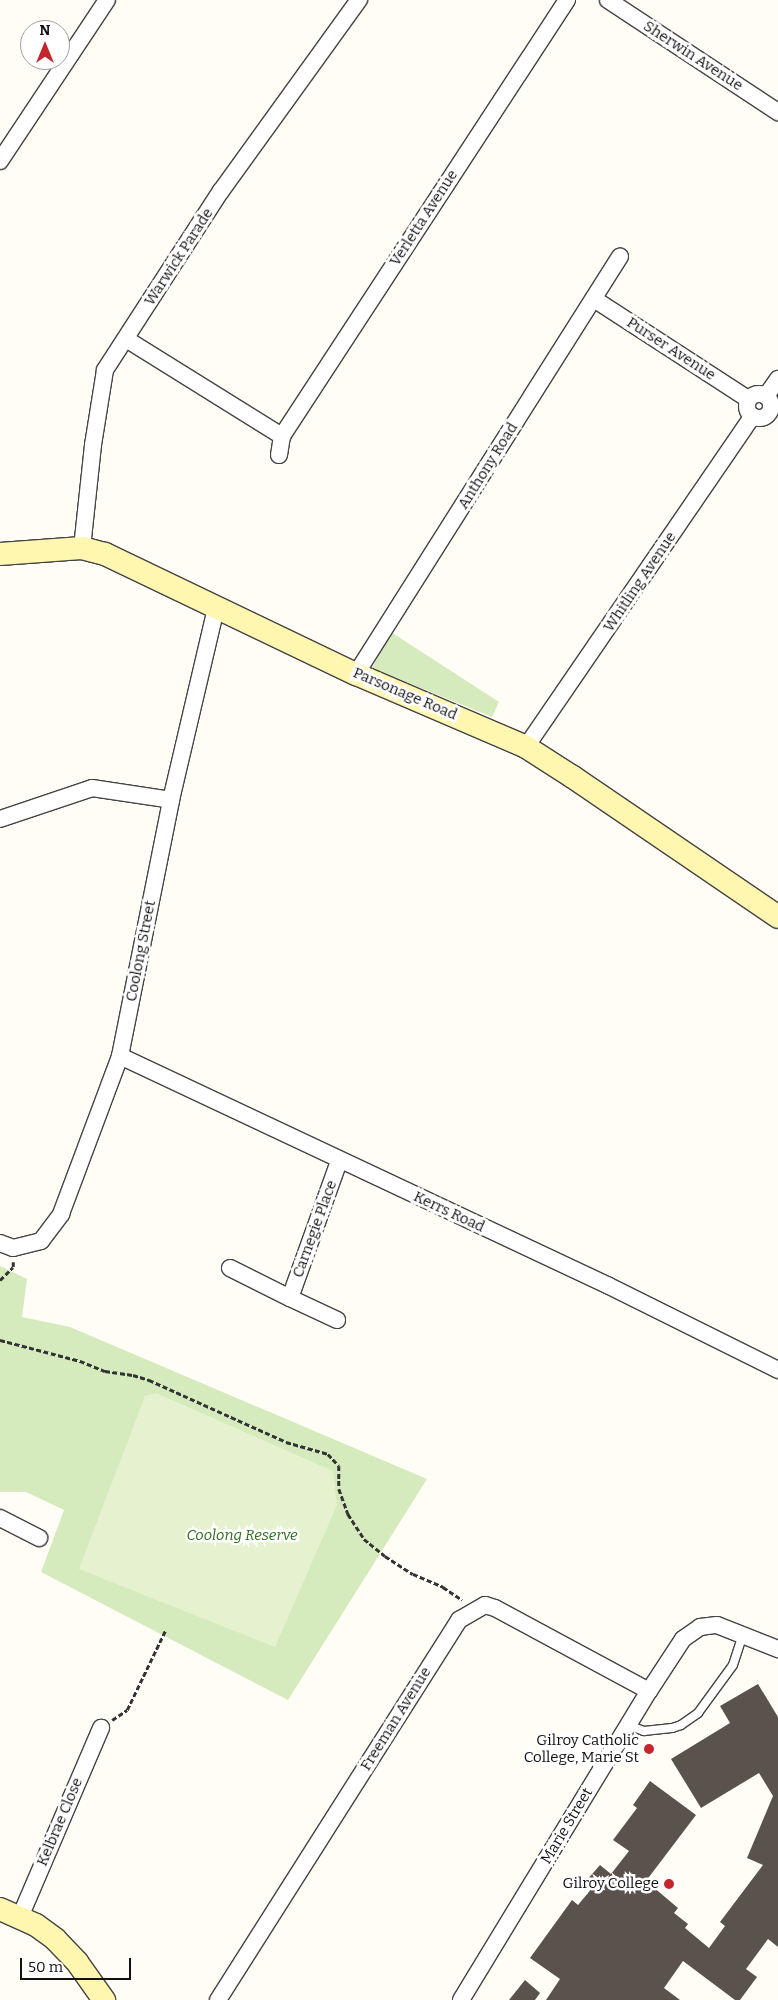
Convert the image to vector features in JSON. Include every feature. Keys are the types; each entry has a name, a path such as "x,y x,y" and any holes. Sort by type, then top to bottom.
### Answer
{"street":[{"path":"0,161 107,0"},
{"name":"Warwick Parade","path":"82,548 93,445 105,370 221,191 359,0"},
{"name":"Verletta Avenue","path":"279,455 282,436 426,214 533,55 567,0"},
{"name":"Sherwin Avenue","path":"608,0 778,112"},
{"name":"Anthony Road","path":"356,674 620,257"},
{"name":"Purser Avenue","path":"594,299 748,399"},
{"path":"126,339 282,436"},
{"path":"766,396 778,379"},
{"path":"757,394 766,396 774,415 762,418 753,416 748,409 748,399 757,394"},
{"name":"Whitling Avenue","path":"526,747 753,416"},
{"name":"Parsonage Road","path":"0,554 82,548 105,554 356,674 526,747 778,917"},
{"name":"Coolong Street","path":"6,1245 41,1241 61,1214 120,1056 171,800 216,608"},
{"path":"0,819 92,788 171,800"},
{"name":"Kerrs Road","path":"120,1056 339,1161 609,1286 778,1370"},
{"name":"Carnegie Place","path":"290,1298 339,1161"},
{"name":"Carnegie Place","path":"230,1268 337,1320"},
{"path":"0,1518 38,1538"},
{"path":"485,1605 649,1691"},
{"name":"Freeman Avenue","path":"218,2000 459,1620 485,1605"},
{"name":"Marie Street","path":"461,2000 649,1691 684,1639 694,1630 705,1626 717,1625 778,1649"},
{"name":"Kelbrae Close","path":"10,1913 101,1728"},
{"path":"10,1913 36,1925 55,1939 77,1962 104,2000"}],"lane":[{"path":"628,1726 644,1731 672,1728 681,1725 698,1713 734,1665 743,1634"}],"path":[{"path":"0,1280 13,1267 6,1245"},
{"path":"0,1340 80,1361 105,1371 133,1375 149,1380 286,1442 328,1454 339,1466 339,1489 348,1514 364,1539 385,1556 413,1574 443,1586 463,1601 485,1605"},
{"path":"101,1728 127,1710 165,1631"}],"green space":[{"path":"391,632 499,702 492,717 372,668"},
{"name":"Coolong Reserve","path":"0,1266 27,1279 22,1317 70,1327 427,1479 288,1700 41,1572 64,1510 26,1492 0,1492"},
{"path":"156,1393 333,1471 337,1505 275,1647 79,1569 145,1396"}],"building":[{"path":"758,1684 778,1717 778,1947 768,1939 746,1969 757,1977 740,2000 735,2000 683,1961 664,1988 680,2000 546,2000 560,1979 530,1958 572,1900 578,1905 593,1887 586,1881 600,1865 611,1874 629,1851 613,1840 637,1808 633,1805 650,1781 696,1815 646,1881 678,1908 674,1913 688,1924 685,1928 709,1948 725,1926 720,1922 763,1865 747,1858 773,1796 759,1773 701,1808 671,1759 730,1723 720,1706"},
{"path":"525,1980 540,1993 535,2000 509,2000"}],"place":[{"name":"Gilroy Catholic College, Marie St","path":"649,1749"},
{"name":"Gilroy College","path":"669,1884"}]}
